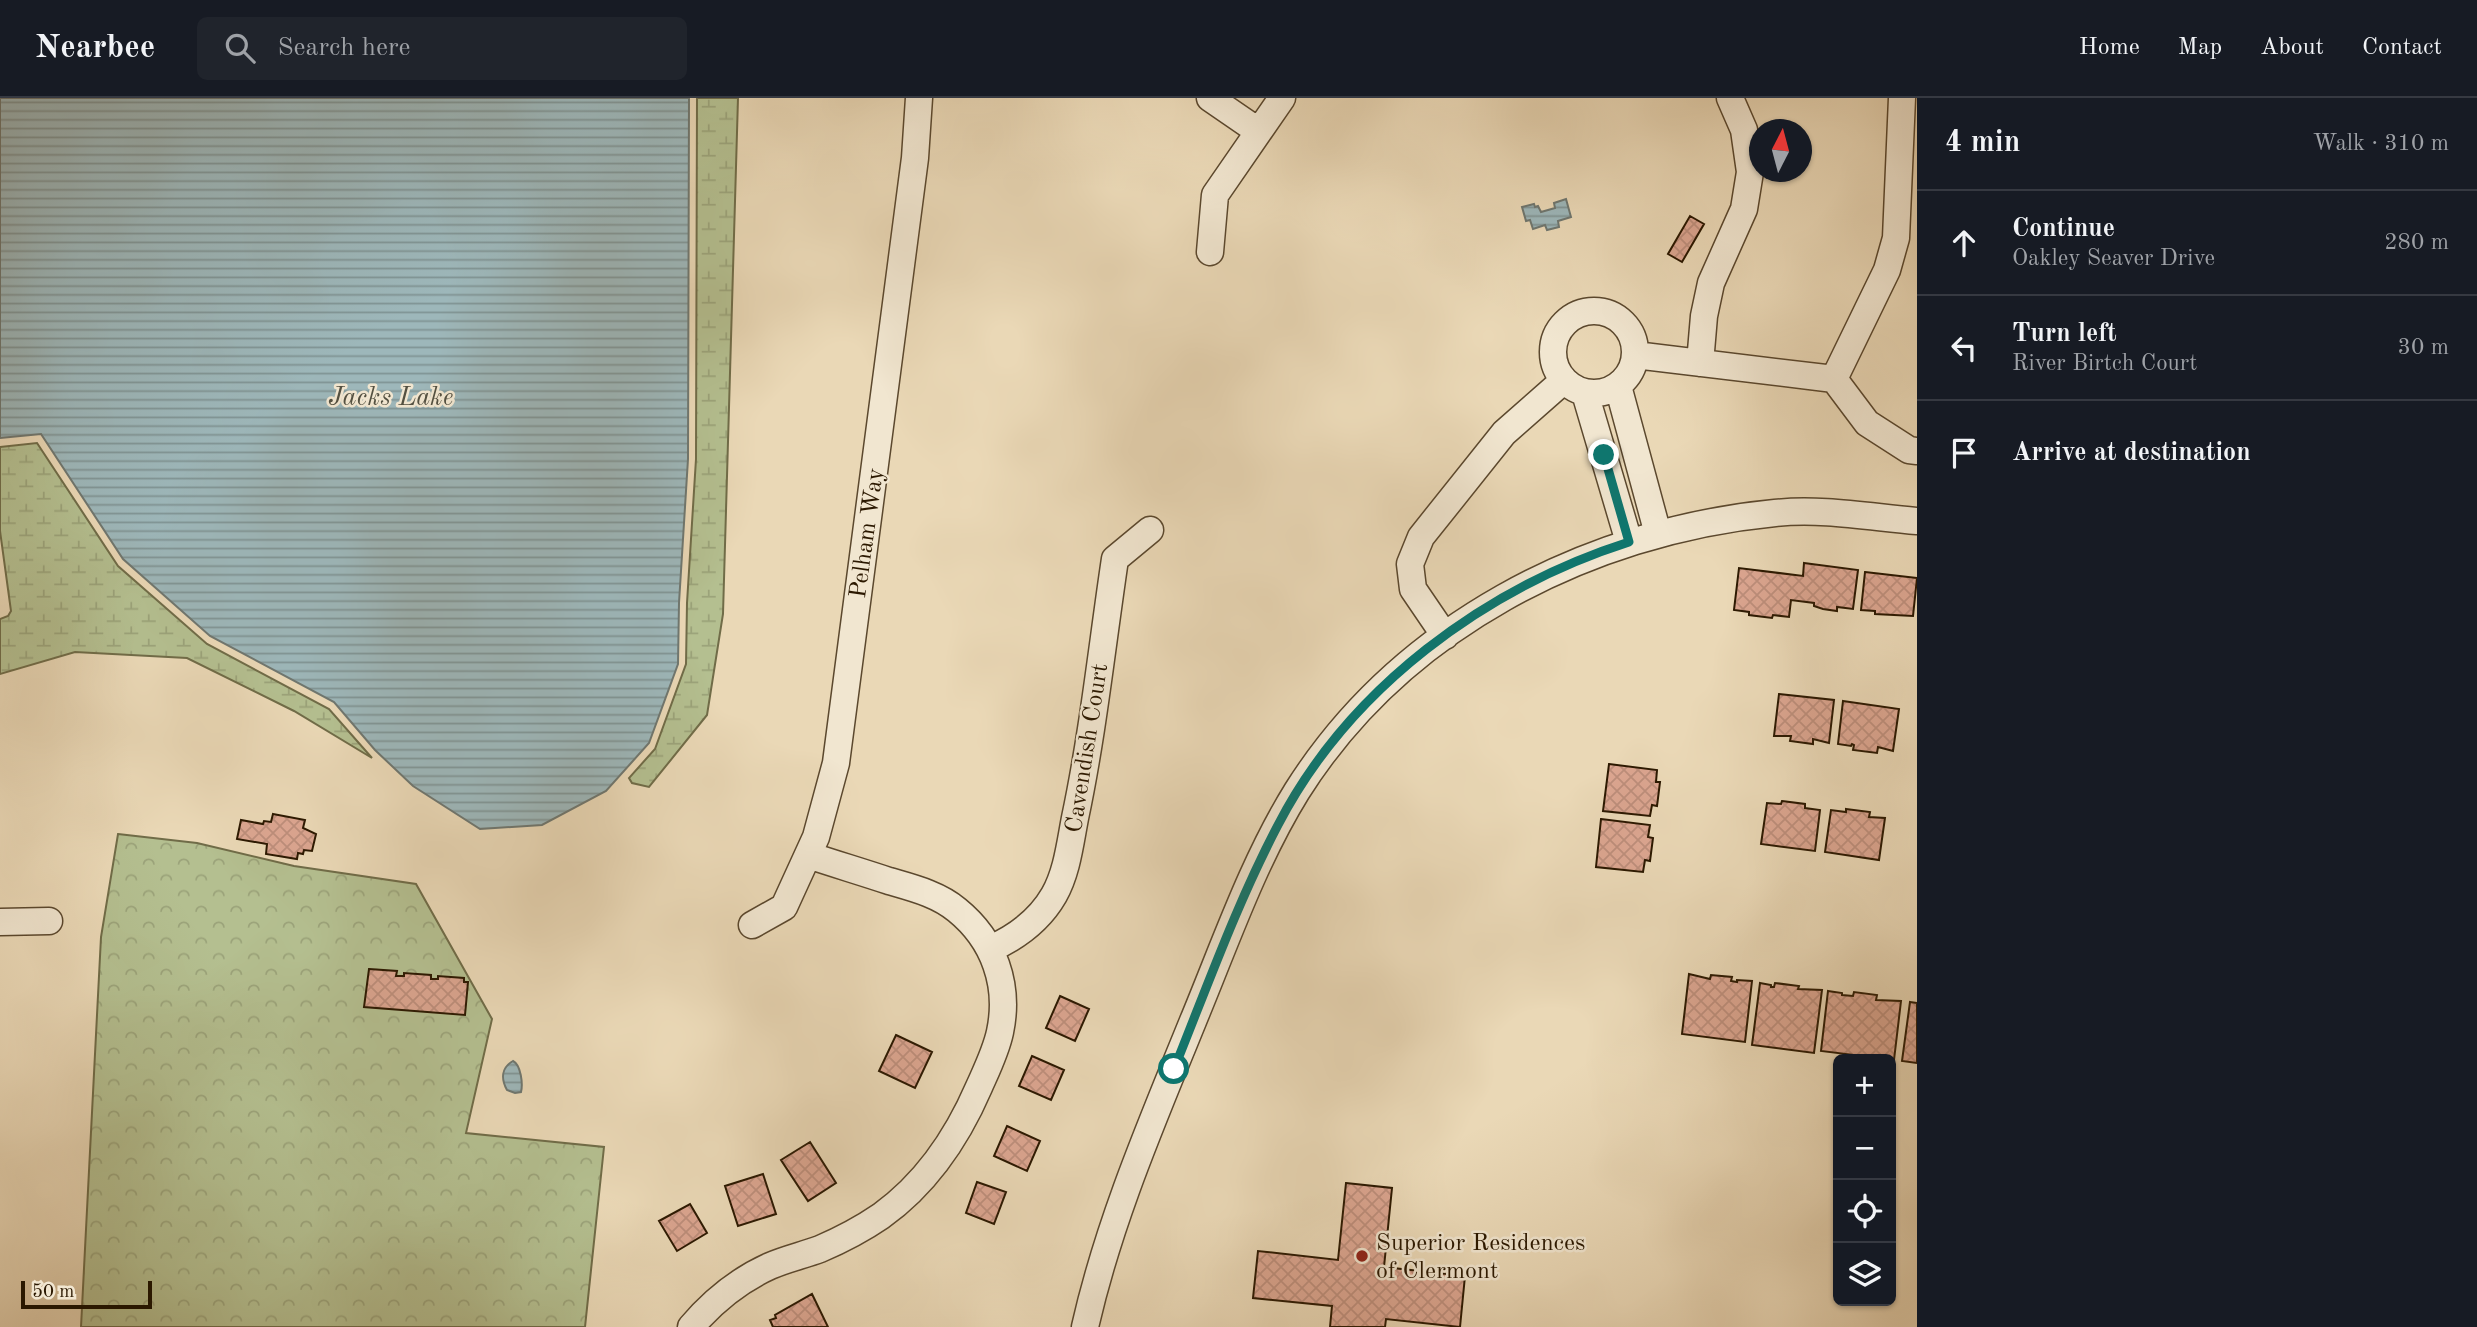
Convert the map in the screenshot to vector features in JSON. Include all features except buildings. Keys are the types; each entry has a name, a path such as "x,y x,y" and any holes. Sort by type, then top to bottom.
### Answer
{"street":[{"path":"1210,98 1258,131"},
{"path":"1210,252 1215,195 1282,98"},
{"path":"1700,363 1704,316 1711,283 1744,209 1749,172 1744,130 1730,98"},
{"path":"1834,379 1887,270 1896,237 1902,98"},
{"name":"Pelham Way","path":"752,925 784,907 808,855 827,800 835,763 915,158 918,106"},
{"path":"1574,387 1595,394 1607,392 1618,386 1633,367 1634,342 1619,319 1607,313 1593,311 1580,313 1567,320 1553,342 1552,356 1555,369 1574,387 1604,455 1629,542"},
{"path":"1635,355 1834,379 1867,423 1909,450 1917,452"},
{"path":"1618,386 1658,534"},
{"path":"1445,636 1413,589 1410,564 1421,537 1504,433 1574,387"},
{"path":"1604,455 1634,447"},
{"path":"1085,1327 1096,1277 1125,1190 1243,899 1278,824 1299,789 1357,713 1404,668 1492,604 1546,575 1629,542 1719,521 1777,512 1818,512 1917,521"},
{"name":"Cavendish Court","path":"990,949 1027,929 1043,912 1064,872 1083,779 1115,559 1150,530"},
{"path":"691,1327 723,1294 743,1280 771,1265 822,1248 852,1234 908,1194 931,1169 966,1117 1000,1034 1004,1012 999,968 990,949 970,920 932,894 808,855"},
{"path":"0,922 49,921"}],"green space":[{"path":"697,98 738,98 723,614 707,715 649,787 632,783 629,778 655,749 686,664 696,459"},
{"path":"37,443 118,566 207,644 329,709 372,758 294,711 187,658 75,652 0,674 0,619 8,616 11,611 0,531 0,447"},
{"path":"118,834 197,843 294,866 416,884 492,1019 466,1133 604,1147 585,1327 81,1327 101,937"}],"water":[{"name":"Jacks Lake","path":"0,98 689,98 688,459 678,664 649,743 606,791 542,825 480,829 413,786 375,750 334,702 210,636 123,559 41,434 0,438"},
{"path":"1566,199 1571,217 1558,221 1559,227 1547,230 1545,225 1533,229 1530,220 1526,221 1522,207 1534,204 1541,212 1555,208 1554,203"},
{"path":"513,1061 520,1070 521,1080 521,1092 515,1093 507,1090 503,1078 504,1070"}],"place":[{"name":"Superior Residences of Clermont","path":"1362,1256"}],"route":[{"path":"1174,1069 1243,899 1278,824 1299,789 1357,713 1404,668 1492,604 1546,575 1629,542 1604,455"}]}
